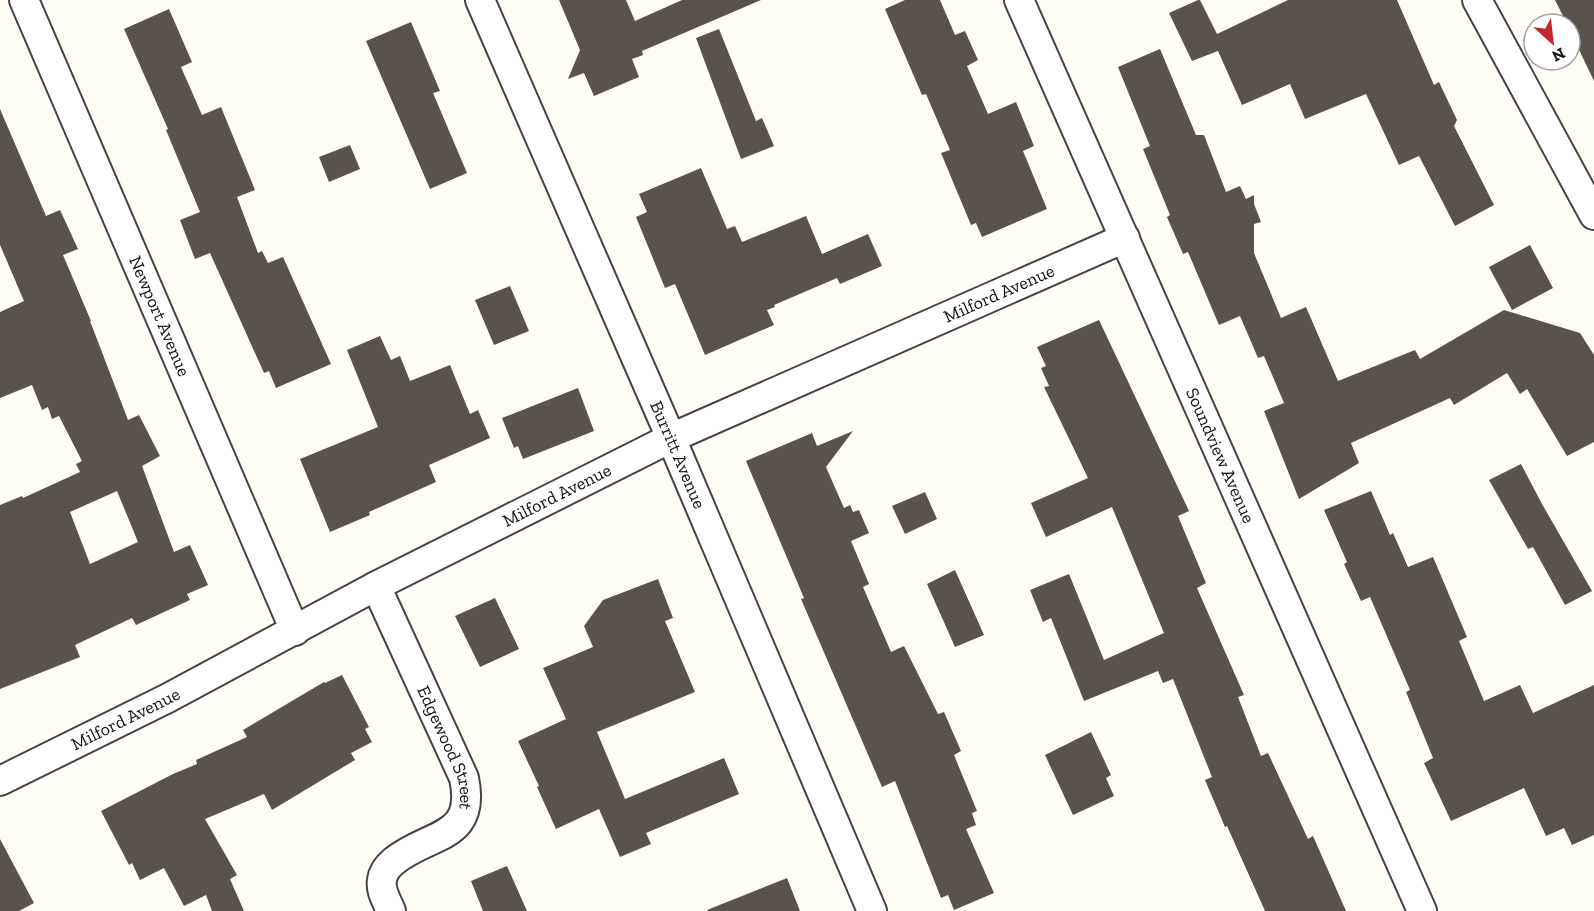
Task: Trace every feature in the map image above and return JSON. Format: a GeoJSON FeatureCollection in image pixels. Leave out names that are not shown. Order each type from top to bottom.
{"type":"FeatureCollection","features":[{"type":"Feature","properties":{"kind":"street","name":"Newport Avenue"},"geometry":{"type":"LineString","coordinates":[[24,0],[295,631]]}},
{"type":"Feature","properties":{"kind":"street","name":"Burritt Avenue"},"geometry":{"type":"LineString","coordinates":[[480,0],[671,438],[872,911]]}},
{"type":"Feature","properties":{"kind":"street","name":"Soundview Avenue"},"geometry":{"type":"LineString","coordinates":[[1019,0],[1422,911]]}},
{"type":"Feature","properties":{"kind":"street"},"geometry":{"type":"LineString","coordinates":[[1478,0],[1594,215]]}},
{"type":"Feature","properties":{"kind":"street","name":"Milford Avenue"},"geometry":{"type":"LineString","coordinates":[[0,781],[168,698],[376,586],[671,438],[1125,238]]}},
{"type":"Feature","properties":{"kind":"street","name":"Edgewood Street"},"geometry":{"type":"LineString","coordinates":[[376,586],[464,778],[467,794],[466,809],[457,825],[445,834],[399,857],[388,866],[381,882],[382,891],[391,911]]}},
{"type":"Feature","properties":{"kind":"building"},"geometry":{"type":"Polygon","coordinates":[[[559,0],[626,0],[635,21],[682,0],[761,0],[642,51],[643,55],[632,59],[639,77],[594,96],[584,73],[568,79],[580,50],[559,0]]]}},
{"type":"Feature","properties":{"kind":"building"},"geometry":{"type":"Polygon","coordinates":[[[905,0],[940,0],[955,35],[965,31],[978,60],[967,66],[988,114],[1016,102],[1034,146],[1023,151],[1047,209],[982,237],[976,223],[971,225],[941,153],[950,150],[926,94],[922,95],[885,9],[905,0]]]}},
{"type":"Feature","properties":{"kind":"building"},"geometry":{"type":"Polygon","coordinates":[[[1198,0],[1217,34],[1288,0],[1397,0],[1434,85],[1439,82],[1457,120],[1454,126],[1494,205],[1455,226],[1419,156],[1399,165],[1366,94],[1305,119],[1290,84],[1242,105],[1218,51],[1192,61],[1169,13],[1198,0]]]}},
{"type":"Feature","properties":{"kind":"building"},"geometry":{"type":"Polygon","coordinates":[[[1555,0],[1594,0],[1594,81],[1582,56],[1582,12],[1561,12],[1555,0]]]}},
{"type":"Feature","properties":{"kind":"building"},"geometry":{"type":"Polygon","coordinates":[[[169,9],[192,62],[181,67],[202,115],[221,107],[255,190],[237,197],[258,253],[262,251],[268,263],[283,257],[331,364],[276,388],[269,371],[264,373],[210,253],[195,259],[180,220],[200,212],[166,130],[168,129],[124,29],[169,9]]]}},
{"type":"Feature","properties":{"kind":"building"},"geometry":{"type":"Polygon","coordinates":[[[411,22],[440,91],[433,93],[467,173],[430,189],[366,41],[411,22]]]}},
{"type":"Feature","properties":{"kind":"building"},"geometry":{"type":"Polygon","coordinates":[[[719,29],[756,121],[762,118],[774,146],[741,159],[696,38],[719,29]]]}},
{"type":"Feature","properties":{"kind":"building"},"geometry":{"type":"Polygon","coordinates":[[[1160,49],[1196,135],[1204,135],[1226,192],[1240,186],[1246,199],[1254,195],[1254,204],[1261,222],[1254,224],[1254,253],[1281,318],[1306,307],[1338,381],[1415,350],[1420,359],[1504,310],[1580,333],[1594,355],[1594,442],[1567,456],[1527,389],[1520,394],[1507,373],[1454,405],[1450,398],[1351,443],[1359,463],[1299,499],[1264,411],[1284,403],[1264,356],[1258,358],[1240,316],[1219,325],[1188,252],[1183,254],[1167,217],[1170,215],[1143,149],[1150,146],[1118,67],[1160,49]]]}},
{"type":"Feature","properties":{"kind":"building"},"geometry":{"type":"Polygon","coordinates":[[[0,109],[46,216],[60,210],[78,249],[63,255],[91,321],[128,420],[139,415],[160,456],[142,466],[174,552],[190,545],[208,585],[187,594],[190,600],[136,625],[132,618],[75,645],[80,657],[0,689],[0,505],[22,496],[23,498],[80,472],[76,464],[82,461],[59,416],[52,419],[48,407],[42,410],[32,385],[0,398],[0,312],[24,301],[0,245],[0,109]],[[117,491],[70,512],[90,564],[138,542],[117,491]]]}},
{"type":"Feature","properties":{"kind":"building"},"geometry":{"type":"Polygon","coordinates":[[[350,145],[360,169],[329,182],[319,157],[350,145]]]}},
{"type":"Feature","properties":{"kind":"building"},"geometry":{"type":"Polygon","coordinates":[[[701,168],[727,229],[735,226],[742,242],[806,216],[822,254],[868,234],[882,266],[840,284],[837,278],[774,305],[775,307],[767,310],[774,325],[705,355],[675,284],[665,288],[636,217],[647,212],[639,194],[701,168]]]}},
{"type":"Feature","properties":{"kind":"building"},"geometry":{"type":"Polygon","coordinates":[[[1530,245],[1553,288],[1512,310],[1489,267],[1530,245]]]}},
{"type":"Feature","properties":{"kind":"building"},"geometry":{"type":"Polygon","coordinates":[[[510,286],[529,331],[494,345],[475,300],[510,286]]]}},
{"type":"Feature","properties":{"kind":"building"},"geometry":{"type":"Polygon","coordinates":[[[1099,320],[1189,511],[1178,516],[1206,583],[1197,588],[1244,695],[1238,697],[1261,756],[1268,753],[1308,839],[1313,836],[1346,911],[1265,911],[1205,780],[1212,777],[1173,679],[1163,683],[1158,671],[1084,701],[1051,618],[1043,622],[1030,590],[1069,574],[1104,660],[1164,633],[1112,507],[1046,537],[1031,503],[1088,478],[1044,387],[1049,386],[1041,368],[1046,366],[1037,347],[1099,320]]]}},
{"type":"Feature","properties":{"kind":"building"},"geometry":{"type":"Polygon","coordinates":[[[380,336],[391,360],[400,356],[410,381],[450,365],[470,414],[478,410],[490,438],[429,465],[436,482],[330,532],[300,459],[378,427],[347,350],[380,336]]]}},
{"type":"Feature","properties":{"kind":"building"},"geometry":{"type":"Polygon","coordinates":[[[578,388],[594,431],[523,459],[518,446],[514,448],[502,418],[578,388]]]}},
{"type":"Feature","properties":{"kind":"building"},"geometry":{"type":"Polygon","coordinates":[[[853,431],[826,467],[844,508],[850,505],[853,512],[859,510],[869,533],[851,541],[869,584],[863,587],[891,652],[904,646],[938,714],[944,712],[961,751],[954,755],[977,811],[972,813],[976,825],[966,829],[994,893],[954,910],[948,895],[941,898],[895,781],[882,787],[801,599],[804,598],[746,461],[812,433],[817,446],[853,431]]]}},
{"type":"Feature","properties":{"kind":"building"},"geometry":{"type":"Polygon","coordinates":[[[1521,464],[1592,591],[1565,605],[1533,547],[1528,549],[1489,480],[1521,464]]]}},
{"type":"Feature","properties":{"kind":"building"},"geometry":{"type":"Polygon","coordinates":[[[1371,491],[1390,535],[1393,533],[1408,567],[1433,557],[1467,637],[1459,641],[1484,701],[1520,685],[1533,713],[1594,685],[1594,835],[1572,845],[1564,828],[1546,836],[1524,788],[1451,821],[1424,763],[1433,758],[1406,692],[1410,690],[1370,597],[1361,601],[1344,564],[1347,562],[1324,510],[1371,491]]]}},
{"type":"Feature","properties":{"kind":"building"},"geometry":{"type":"Polygon","coordinates":[[[925,492],[937,519],[905,534],[892,506],[925,492]]]}},
{"type":"Feature","properties":{"kind":"building"},"geometry":{"type":"Polygon","coordinates":[[[955,570],[984,635],[955,647],[927,584],[955,570]]]}},
{"type":"Feature","properties":{"kind":"building"},"geometry":{"type":"Polygon","coordinates":[[[658,579],[673,618],[665,621],[695,692],[597,732],[625,799],[724,758],[739,794],[646,833],[651,844],[620,857],[599,809],[556,829],[518,741],[566,719],[543,668],[593,647],[584,626],[603,600],[658,579]]]}},
{"type":"Feature","properties":{"kind":"building"},"geometry":{"type":"Polygon","coordinates":[[[495,598],[519,649],[480,667],[455,616],[495,598]]]}},
{"type":"Feature","properties":{"kind":"building"},"geometry":{"type":"Polygon","coordinates":[[[342,675],[369,727],[365,729],[372,742],[351,753],[355,760],[272,810],[264,794],[205,819],[237,875],[230,879],[244,911],[212,911],[206,895],[184,906],[164,868],[140,880],[132,863],[129,865],[101,811],[197,764],[196,760],[247,737],[243,730],[324,682],[342,675]]]}},
{"type":"Feature","properties":{"kind":"building"},"geometry":{"type":"Polygon","coordinates":[[[1091,732],[1111,775],[1106,778],[1114,796],[1073,815],[1045,755],[1091,732]]]}},
{"type":"Feature","properties":{"kind":"building"},"geometry":{"type":"Polygon","coordinates":[[[0,839],[34,903],[19,911],[0,911],[0,839]]]}},
{"type":"Feature","properties":{"kind":"building"},"geometry":{"type":"Polygon","coordinates":[[[507,866],[527,911],[483,911],[471,881],[507,866]]]}},
{"type":"Feature","properties":{"kind":"building"},"geometry":{"type":"Polygon","coordinates":[[[787,878],[800,911],[707,910],[787,878]]]}}]}
